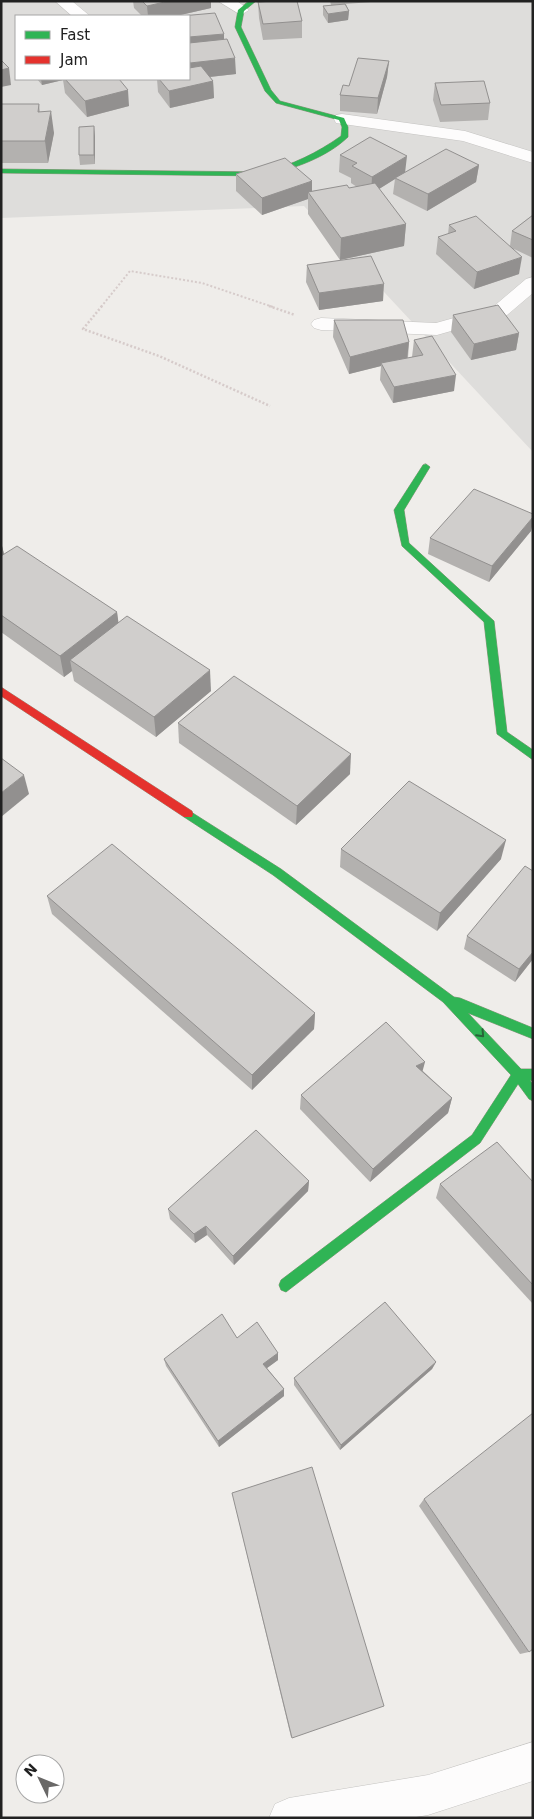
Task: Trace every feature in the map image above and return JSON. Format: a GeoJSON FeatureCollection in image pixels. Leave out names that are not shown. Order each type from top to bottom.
{"type":"FeatureCollection","features":[{"type":"Feature","properties":{"kind":"street"},"geometry":{"type":"LineString","coordinates":[[62,1],[81,15]]}},
{"type":"Feature","properties":{"kind":"street"},"geometry":{"type":"LineString","coordinates":[[225,1],[247,6],[238,27],[268,91],[278,102],[318,111],[342,119],[465,136],[533,158]]}},
{"type":"Feature","properties":{"kind":"street"},"geometry":{"type":"LineString","coordinates":[[1,171],[264,174],[295,167],[321,154],[344,137],[345,126],[342,119]]}},
{"type":"Feature","properties":{"kind":"street"},"geometry":{"type":"LineString","coordinates":[[321,324],[437,328],[500,311],[533,283]]}},
{"type":"Feature","properties":{"kind":"street"},"geometry":{"type":"LineString","coordinates":[[426,467],[399,510],[405,544],[489,621],[502,734],[533,756]]}},
{"type":"Feature","properties":{"kind":"street"},"geometry":{"type":"LineString","coordinates":[[1,691],[277,872],[447,998],[518,1074],[533,1095]]}},
{"type":"Feature","properties":{"kind":"street"},"geometry":{"type":"LineString","coordinates":[[447,998],[533,1034]]}},
{"type":"Feature","properties":{"kind":"street"},"geometry":{"type":"LineString","coordinates":[[518,1074],[533,1075]]}},
{"type":"Feature","properties":{"kind":"street"},"geometry":{"type":"LineString","coordinates":[[286,1285],[476,1139],[518,1074]]}},
{"type":"Feature","properties":{"kind":"street"},"geometry":{"type":"LineString","coordinates":[[289,1818],[428,1795],[533,1761]]}},
{"type":"Feature","properties":{"kind":"path"},"geometry":{"type":"LineString","coordinates":[[270,406],[159,356],[83,329],[130,271],[202,283],[321,324]]}},
{"type":"Feature","properties":{"kind":"shaded area"},"geometry":{"type":"Polygon","coordinates":[[[1,1],[533,1],[533,452],[304,206],[1,218],[1,1]]]}},
{"type":"Feature","properties":{"kind":"building"},"geometry":{"type":"Polygon","coordinates":[[[142,1],[169,1],[147,6],[142,1]]]}},
{"type":"Feature","properties":{"kind":"building"},"geometry":{"type":"Polygon","coordinates":[[[297,1],[302,21],[263,24],[258,2],[297,1]]]}},
{"type":"Feature","properties":{"kind":"building"},"geometry":{"type":"Polygon","coordinates":[[[345,4],[349,11],[328,14],[323,6],[345,4]]]}},
{"type":"Feature","properties":{"kind":"building"},"geometry":{"type":"Polygon","coordinates":[[[215,13],[224,34],[190,37],[190,15],[215,13]]]}},
{"type":"Feature","properties":{"kind":"building"},"geometry":{"type":"Polygon","coordinates":[[[227,39],[235,58],[190,63],[190,43],[227,39]]]}},
{"type":"Feature","properties":{"kind":"building"},"geometry":{"type":"Polygon","coordinates":[[[358,58],[389,61],[378,98],[340,95],[343,85],[349,86],[358,58]]]}},
{"type":"Feature","properties":{"kind":"building"},"geometry":{"type":"Polygon","coordinates":[[[1,60],[9,68],[1,70],[1,60]]]}},
{"type":"Feature","properties":{"kind":"building"},"geometry":{"type":"Polygon","coordinates":[[[201,66],[213,81],[169,91],[160,80],[190,80],[190,68],[201,66]]]}},
{"type":"Feature","properties":{"kind":"building"},"geometry":{"type":"Polygon","coordinates":[[[66,80],[120,80],[128,90],[85,101],[66,80]]]}},
{"type":"Feature","properties":{"kind":"building"},"geometry":{"type":"Polygon","coordinates":[[[484,81],[490,103],[441,105],[435,83],[484,81]]]}},
{"type":"Feature","properties":{"kind":"building"},"geometry":{"type":"Polygon","coordinates":[[[1,104],[39,104],[38,112],[51,111],[45,141],[1,141],[1,104]]]}},
{"type":"Feature","properties":{"kind":"building"},"geometry":{"type":"Polygon","coordinates":[[[94,126],[94,155],[79,155],[79,127],[94,126]]]}},
{"type":"Feature","properties":{"kind":"building"},"geometry":{"type":"Polygon","coordinates":[[[370,137],[407,156],[372,177],[352,166],[357,163],[340,155],[370,137]]]}},
{"type":"Feature","properties":{"kind":"building"},"geometry":{"type":"Polygon","coordinates":[[[446,149],[479,165],[428,194],[395,178],[446,149]]]}},
{"type":"Feature","properties":{"kind":"building"},"geometry":{"type":"Polygon","coordinates":[[[285,158],[312,181],[262,198],[236,174],[285,158]]]}},
{"type":"Feature","properties":{"kind":"building"},"geometry":{"type":"Polygon","coordinates":[[[375,183],[406,224],[341,238],[308,192],[347,185],[349,188],[375,183]]]}},
{"type":"Feature","properties":{"kind":"building"},"geometry":{"type":"Polygon","coordinates":[[[533,215],[533,240],[512,231],[533,215]]]}},
{"type":"Feature","properties":{"kind":"building"},"geometry":{"type":"Polygon","coordinates":[[[476,216],[522,257],[477,272],[438,237],[456,231],[449,225],[476,216]]]}},
{"type":"Feature","properties":{"kind":"building"},"geometry":{"type":"Polygon","coordinates":[[[371,256],[384,284],[319,293],[307,265],[371,256]]]}},
{"type":"Feature","properties":{"kind":"building"},"geometry":{"type":"Polygon","coordinates":[[[498,305],[519,333],[474,344],[453,315],[498,305]]]}},
{"type":"Feature","properties":{"kind":"building"},"geometry":{"type":"Polygon","coordinates":[[[334,320],[403,320],[409,342],[350,357],[334,320]]]}},
{"type":"Feature","properties":{"kind":"building"},"geometry":{"type":"Polygon","coordinates":[[[432,336],[456,375],[394,387],[381,363],[423,355],[414,340],[432,336]]]}},
{"type":"Feature","properties":{"kind":"building"},"geometry":{"type":"Polygon","coordinates":[[[474,489],[533,514],[533,517],[492,566],[430,538],[474,489]]]}},
{"type":"Feature","properties":{"kind":"building"},"geometry":{"type":"Polygon","coordinates":[[[17,546],[117,612],[60,656],[1,615],[1,556],[17,546]]]}},
{"type":"Feature","properties":{"kind":"building"},"geometry":{"type":"Polygon","coordinates":[[[127,616],[210,670],[154,717],[70,660],[127,616]]]}},
{"type":"Feature","properties":{"kind":"building"},"geometry":{"type":"Polygon","coordinates":[[[234,676],[351,754],[297,806],[178,723],[234,676]]]}},
{"type":"Feature","properties":{"kind":"building"},"geometry":{"type":"Polygon","coordinates":[[[1,758],[24,775],[1,793],[1,758]]]}},
{"type":"Feature","properties":{"kind":"building"},"geometry":{"type":"Polygon","coordinates":[[[409,781],[506,840],[440,913],[341,849],[409,781]]]}},
{"type":"Feature","properties":{"kind":"building"},"geometry":{"type":"Polygon","coordinates":[[[112,844],[315,1013],[252,1075],[47,896],[112,844]]]}},
{"type":"Feature","properties":{"kind":"building"},"geometry":{"type":"Polygon","coordinates":[[[525,866],[533,871],[533,952],[519,969],[467,936],[525,866]]]}},
{"type":"Feature","properties":{"kind":"building"},"geometry":{"type":"Polygon","coordinates":[[[386,1022],[425,1062],[416,1066],[452,1098],[373,1169],[301,1095],[386,1022]]]}},
{"type":"Feature","properties":{"kind":"building"},"geometry":{"type":"Polygon","coordinates":[[[256,1130],[309,1181],[233,1256],[206,1226],[194,1234],[168,1209],[256,1130]]]}},
{"type":"Feature","properties":{"kind":"building"},"geometry":{"type":"Polygon","coordinates":[[[497,1142],[533,1182],[533,1285],[440,1184],[497,1142]]]}},
{"type":"Feature","properties":{"kind":"building"},"geometry":{"type":"Polygon","coordinates":[[[385,1302],[436,1362],[341,1445],[294,1378],[385,1302]]]}},
{"type":"Feature","properties":{"kind":"building"},"geometry":{"type":"Polygon","coordinates":[[[222,1314],[237,1338],[257,1322],[278,1353],[263,1364],[284,1389],[218,1441],[164,1359],[222,1314]]]}},
{"type":"Feature","properties":{"kind":"building"},"geometry":{"type":"Polygon","coordinates":[[[533,1413],[533,1649],[529,1652],[424,1499],[533,1413]]]}},
{"type":"Feature","properties":{"kind":"building"},"geometry":{"type":"Polygon","coordinates":[[[312,1467],[384,1706],[292,1738],[232,1493],[312,1467]]]}},
{"type":"Feature","properties":{"kind":"traffic: fast"},"geometry":{"type":"LineString","coordinates":[[1,171],[264,174],[306,160],[335,144],[344,137],[345,127],[342,119],[278,102],[268,91],[238,27],[241,10],[253,1]]}},
{"type":"Feature","properties":{"kind":"traffic: fast"},"geometry":{"type":"LineString","coordinates":[[426,467],[399,510],[405,544],[489,621],[502,734],[533,756]]}},
{"type":"Feature","properties":{"kind":"traffic: fast"},"geometry":{"type":"LineString","coordinates":[[188,814],[277,872],[447,998],[518,1074],[533,1095]]}},
{"type":"Feature","properties":{"kind":"traffic: fast"},"geometry":{"type":"LineString","coordinates":[[456,1002],[533,1034]]}},
{"type":"Feature","properties":{"kind":"traffic: fast"},"geometry":{"type":"LineString","coordinates":[[286,1285],[476,1139],[518,1074],[533,1075]]}},
{"type":"Feature","properties":{"kind":"traffic: jam"},"geometry":{"type":"LineString","coordinates":[[1,691],[188,814]]}}]}
